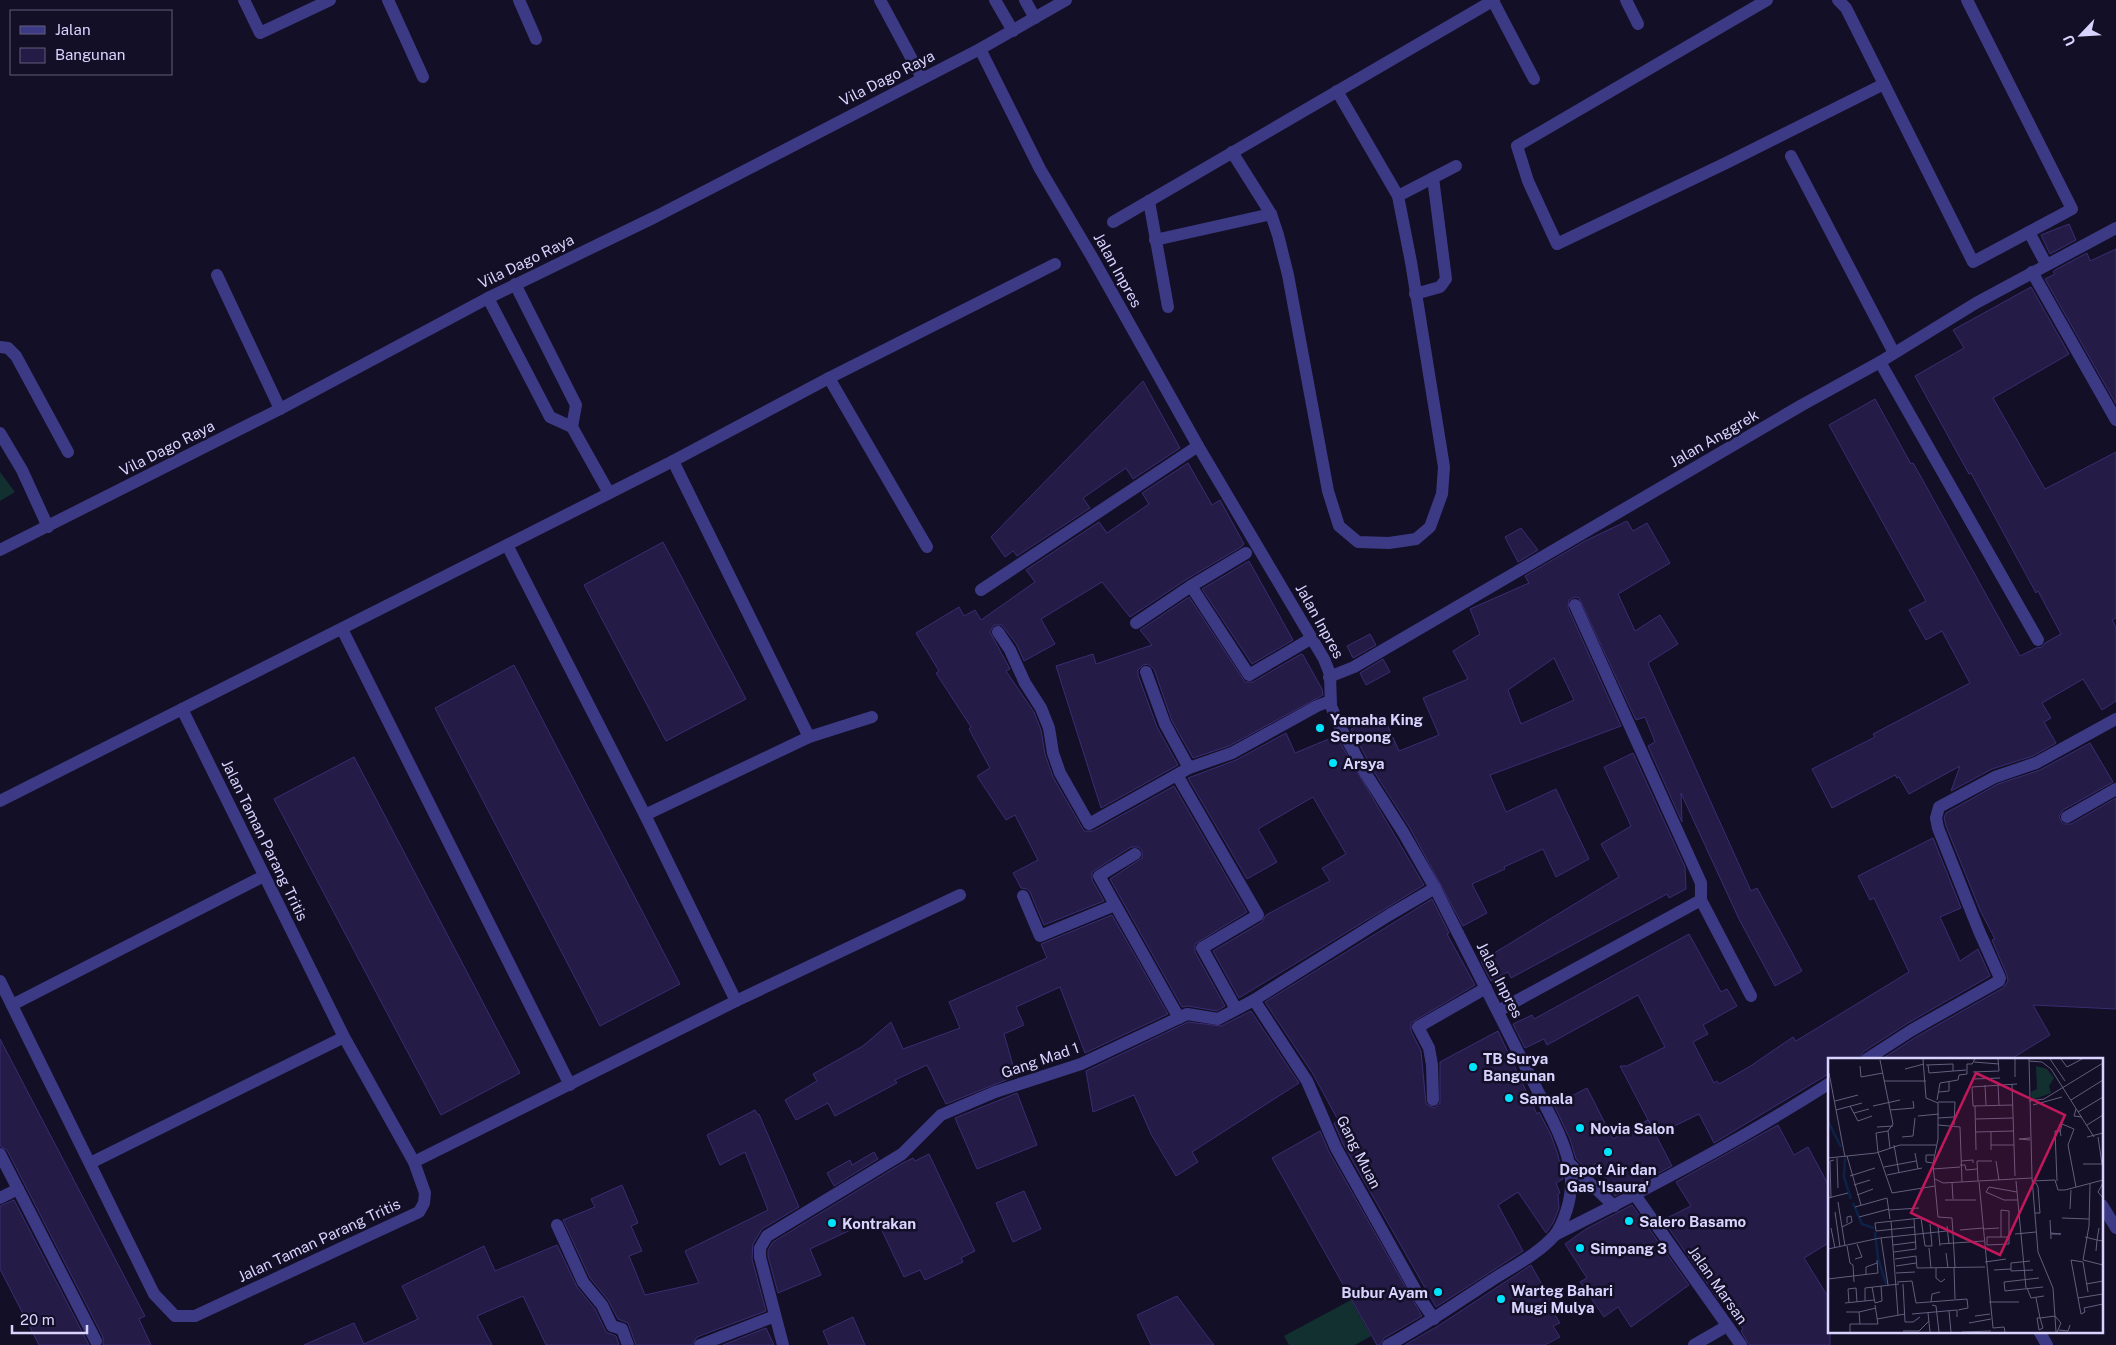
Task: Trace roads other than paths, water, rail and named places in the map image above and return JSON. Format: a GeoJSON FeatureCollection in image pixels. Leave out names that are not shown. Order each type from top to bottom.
{"type":"FeatureCollection","features":[{"type":"Feature","properties":{"kind":"street"},"geometry":{"type":"LineString","coordinates":[[244,0],[260,33],[330,0]]}},
{"type":"Feature","properties":{"kind":"street"},"geometry":{"type":"LineString","coordinates":[[388,0],[423,77]]}},
{"type":"Feature","properties":{"kind":"street"},"geometry":{"type":"LineString","coordinates":[[519,0],[536,39]]}},
{"type":"Feature","properties":{"kind":"street"},"geometry":{"type":"LineString","coordinates":[[880,0],[922,78]]}},
{"type":"Feature","properties":{"kind":"street"},"geometry":{"type":"LineString","coordinates":[[995,0],[1013,31]]}},
{"type":"Feature","properties":{"kind":"street"},"geometry":{"type":"LineString","coordinates":[[1025,0],[1035,18]]}},
{"type":"Feature","properties":{"kind":"street","name":"Vila Dago Raya"},"geometry":{"type":"LineString","coordinates":[[0,550],[280,409],[515,284],[655,217],[980,49],[1066,0]]}},
{"type":"Feature","properties":{"kind":"street"},"geometry":{"type":"LineString","coordinates":[[1113,222],[1494,0],[1534,79]]}},
{"type":"Feature","properties":{"kind":"street"},"geometry":{"type":"LineString","coordinates":[[1626,0],[1638,24]]}},
{"type":"Feature","properties":{"kind":"street"},"geometry":{"type":"LineString","coordinates":[[1767,0],[1517,146],[1528,181],[1557,244],[1726,163],[1884,84]]}},
{"type":"Feature","properties":{"kind":"street"},"geometry":{"type":"LineString","coordinates":[[1838,0],[1846,8],[1973,262],[2072,209],[1967,0]]}},
{"type":"Feature","properties":{"kind":"street","name":"Jalan Inpres"},"geometry":{"type":"LineString","coordinates":[[980,49],[1040,169],[1088,249],[1198,446],[1328,668],[1332,711],[1354,753],[1435,888],[1553,1121],[1570,1164],[1571,1195],[1564,1219],[1555,1235],[1535,1252],[1434,1319],[1388,1345]]}},
{"type":"Feature","properties":{"kind":"street"},"geometry":{"type":"LineString","coordinates":[[1232,152],[1271,214],[1288,275],[1328,491],[1339,526],[1358,542],[1389,543],[1416,539],[1430,527],[1442,494],[1444,467],[1411,262],[1398,196],[1337,91]]}},
{"type":"Feature","properties":{"kind":"street"},"geometry":{"type":"LineString","coordinates":[[1791,156],[1894,353]]}},
{"type":"Feature","properties":{"kind":"street"},"geometry":{"type":"LineString","coordinates":[[1398,196],[1456,166]]}},
{"type":"Feature","properties":{"kind":"street"},"geometry":{"type":"LineString","coordinates":[[1415,294],[1440,287],[1446,279],[1433,178]]}},
{"type":"Feature","properties":{"kind":"street"},"geometry":{"type":"LineString","coordinates":[[1149,201],[1168,307]]}},
{"type":"Feature","properties":{"kind":"street"},"geometry":{"type":"LineString","coordinates":[[1155,240],[1271,214]]}},
{"type":"Feature","properties":{"kind":"street","name":"Jalan Anggrek"},"geometry":{"type":"LineString","coordinates":[[1330,677],[1354,667],[1802,404],[1880,362],[1976,303],[2116,228]]}},
{"type":"Feature","properties":{"kind":"street"},"geometry":{"type":"LineString","coordinates":[[2029,232],[2046,264]]}},
{"type":"Feature","properties":{"kind":"street"},"geometry":{"type":"LineString","coordinates":[[0,801],[673,461],[829,378],[1055,264]]}},
{"type":"Feature","properties":{"kind":"street"},"geometry":{"type":"LineString","coordinates":[[2032,272],[2116,420]]}},
{"type":"Feature","properties":{"kind":"street"},"geometry":{"type":"LineString","coordinates":[[217,275],[280,409]]}},
{"type":"Feature","properties":{"kind":"street"},"geometry":{"type":"LineString","coordinates":[[515,284],[576,405],[572,427]]}},
{"type":"Feature","properties":{"kind":"street"},"geometry":{"type":"LineString","coordinates":[[488,298],[550,417],[572,427],[609,493]]}},
{"type":"Feature","properties":{"kind":"street"},"geometry":{"type":"LineString","coordinates":[[0,347],[8,348],[16,356],[68,452]]}},
{"type":"Feature","properties":{"kind":"street"},"geometry":{"type":"LineString","coordinates":[[1880,362],[2038,640]]}},
{"type":"Feature","properties":{"kind":"street"},"geometry":{"type":"LineString","coordinates":[[829,378],[927,548]]}},
{"type":"Feature","properties":{"kind":"street"},"geometry":{"type":"LineString","coordinates":[[0,433],[22,470],[48,527]]}},
{"type":"Feature","properties":{"kind":"street"},"geometry":{"type":"LineString","coordinates":[[981,590],[1198,446]]}},
{"type":"Feature","properties":{"kind":"street"},"geometry":{"type":"LineString","coordinates":[[673,461],[809,737]]}},
{"type":"Feature","properties":{"kind":"street"},"geometry":{"type":"LineString","coordinates":[[507,545],[645,815],[736,1002]]}},
{"type":"Feature","properties":{"kind":"street"},"geometry":{"type":"LineString","coordinates":[[1136,623],[1246,552]]}},
{"type":"Feature","properties":{"kind":"street"},"geometry":{"type":"LineString","coordinates":[[1191,586],[1249,675],[1312,638]]}},
{"type":"Feature","properties":{"kind":"street"},"geometry":{"type":"LineString","coordinates":[[1575,605],[1701,883],[1701,900],[1750,996]]}},
{"type":"Feature","properties":{"kind":"street"},"geometry":{"type":"LineString","coordinates":[[342,628],[570,1085]]}},
{"type":"Feature","properties":{"kind":"street"},"geometry":{"type":"LineString","coordinates":[[998,632],[1010,650],[1025,683],[1041,708],[1049,728],[1052,753],[1060,773],[1089,824],[1189,768],[1232,753],[1330,700]]}},
{"type":"Feature","properties":{"kind":"street"},"geometry":{"type":"LineString","coordinates":[[1146,672],[1165,724],[1189,768]]}},
{"type":"Feature","properties":{"kind":"street","name":"Jalan Taman Parang Tritis"},"geometry":{"type":"LineString","coordinates":[[0,981],[154,1294],[175,1316],[195,1316],[419,1212],[424,1203],[424,1193],[414,1162],[344,1037],[182,709]]}},
{"type":"Feature","properties":{"kind":"street"},"geometry":{"type":"LineString","coordinates":[[645,815],[809,737],[872,717]]}},
{"type":"Feature","properties":{"kind":"street"},"geometry":{"type":"LineString","coordinates":[[1869,1058],[1999,981],[2000,978],[1938,828],[1936,818],[1939,807],[1995,777],[2036,763],[2116,719]]}},
{"type":"Feature","properties":{"kind":"street"},"geometry":{"type":"LineString","coordinates":[[1177,775],[1258,915],[1202,948],[1236,1010]]}},
{"type":"Feature","properties":{"kind":"street"},"geometry":{"type":"LineString","coordinates":[[2067,817],[2116,789]]}},
{"type":"Feature","properties":{"kind":"street"},"geometry":{"type":"LineString","coordinates":[[1135,854],[1099,876],[1179,1018]]}},
{"type":"Feature","properties":{"kind":"street"},"geometry":{"type":"LineString","coordinates":[[12,1005],[264,876]]}},
{"type":"Feature","properties":{"kind":"street","name":"Gang Mad 1"},"geometry":{"type":"LineString","coordinates":[[783,1345],[760,1257],[760,1248],[766,1236],[902,1154],[941,1115],[995,1092],[1080,1064],[1187,1014],[1218,1019],[1254,1000],[1435,888]]}},
{"type":"Feature","properties":{"kind":"street"},"geometry":{"type":"LineString","coordinates":[[414,1162],[736,1002],[960,895]]}},
{"type":"Feature","properties":{"kind":"street"},"geometry":{"type":"LineString","coordinates":[[1023,896],[1040,936],[1115,905]]}},
{"type":"Feature","properties":{"kind":"street"},"geometry":{"type":"LineString","coordinates":[[1498,1010],[1701,900]]}},
{"type":"Feature","properties":{"kind":"street"},"geometry":{"type":"LineString","coordinates":[[1433,1100],[1432,1066],[1429,1048],[1418,1027],[1486,988]]}},
{"type":"Feature","properties":{"kind":"street","name":"Gang Muan"},"geometry":{"type":"LineString","coordinates":[[1254,1000],[1307,1081],[1336,1148],[1421,1300],[1434,1319]]}},
{"type":"Feature","properties":{"kind":"street"},"geometry":{"type":"LineString","coordinates":[[90,1163],[344,1037]]}},
{"type":"Feature","properties":{"kind":"street"},"geometry":{"type":"LineString","coordinates":[[1555,1235],[1614,1206],[1748,1134],[1828,1083]]}},
{"type":"Feature","properties":{"kind":"street"},"geometry":{"type":"LineString","coordinates":[[0,1154],[96,1342]]}},
{"type":"Feature","properties":{"kind":"street"},"geometry":{"type":"LineString","coordinates":[[1570,1164],[1614,1206]]}},
{"type":"Feature","properties":{"kind":"street"},"geometry":{"type":"LineString","coordinates":[[0,1198],[18,1189]]}},
{"type":"Feature","properties":{"kind":"street","name":"Jalan Marsan"},"geometry":{"type":"LineString","coordinates":[[1635,1195],[1741,1345]]}},
{"type":"Feature","properties":{"kind":"street"},"geometry":{"type":"LineString","coordinates":[[2104,1208],[2116,1228]]}},
{"type":"Feature","properties":{"kind":"street"},"geometry":{"type":"LineString","coordinates":[[557,1225],[583,1282],[602,1305],[612,1326],[622,1329],[628,1345]]}},
{"type":"Feature","properties":{"kind":"street"},"geometry":{"type":"LineString","coordinates":[[700,1345],[775,1316]]}},
{"type":"Feature","properties":{"kind":"street"},"geometry":{"type":"LineString","coordinates":[[1694,1345],[1727,1326]]}},
{"type":"Feature","properties":{"kind":"street"},"geometry":{"type":"LineString","coordinates":[[2040,1332],[2047,1345]]}},
{"type":"Feature","properties":{"kind":"place","name":"Yamaha King Serpong"},"geometry":{"type":"Point","coordinates":[1320,728]}},
{"type":"Feature","properties":{"kind":"place","name":"Arsya"},"geometry":{"type":"Point","coordinates":[1333,763]}},
{"type":"Feature","properties":{"kind":"place","name":"TB Surya Bangunan"},"geometry":{"type":"Point","coordinates":[1473,1067]}},
{"type":"Feature","properties":{"kind":"place","name":"Samala"},"geometry":{"type":"Point","coordinates":[1509,1098]}},
{"type":"Feature","properties":{"kind":"place","name":"Novia Salon"},"geometry":{"type":"Point","coordinates":[1580,1128]}},
{"type":"Feature","properties":{"kind":"place","name":"Depot Air dan Gas 'Isaura'"},"geometry":{"type":"Point","coordinates":[1608,1152]}},
{"type":"Feature","properties":{"kind":"place","name":"Salero Basamo"},"geometry":{"type":"Point","coordinates":[1629,1221]}},
{"type":"Feature","properties":{"kind":"place","name":"Kontrakan"},"geometry":{"type":"Point","coordinates":[832,1223]}},
{"type":"Feature","properties":{"kind":"place","name":"Simpang 3"},"geometry":{"type":"Point","coordinates":[1580,1248]}},
{"type":"Feature","properties":{"kind":"place","name":"Bubur Ayam"},"geometry":{"type":"Point","coordinates":[1438,1292]}},
{"type":"Feature","properties":{"kind":"place","name":"Warteg Bahari Mugi Mulya"},"geometry":{"type":"Point","coordinates":[1501,1299]}}]}
